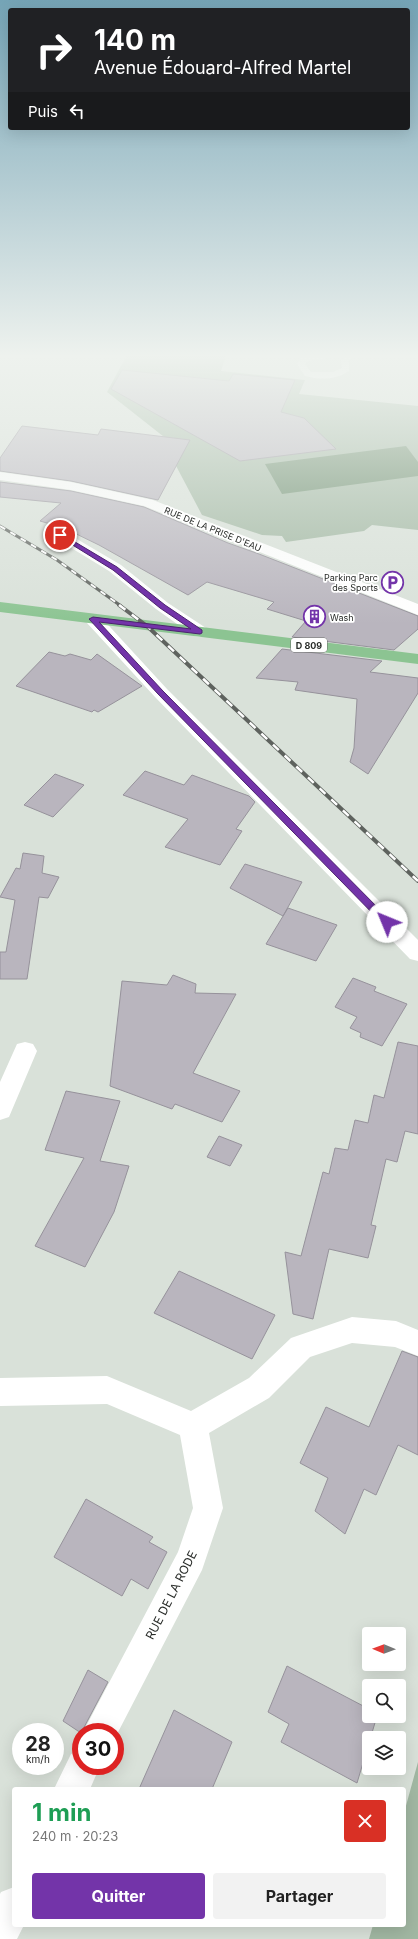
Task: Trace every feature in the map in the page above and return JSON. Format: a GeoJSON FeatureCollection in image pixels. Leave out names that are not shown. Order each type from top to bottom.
{"type":"FeatureCollection","features":[{"type":"Feature","properties":{"kind":"main road","name":"D 809"},"geometry":{"type":"LineString","coordinates":[[0,607],[418,659]]}},
{"type":"Feature","properties":{"kind":"street","name":"RUE DE LA PRISE D'EAU"},"geometry":{"type":"LineString","coordinates":[[0,476],[71,486],[148,503],[418,610]]}},
{"type":"Feature","properties":{"kind":"street"},"geometry":{"type":"LineString","coordinates":[[60,535],[115,568],[162,606],[200,632]]}},
{"type":"Feature","properties":{"kind":"street"},"geometry":{"type":"LineString","coordinates":[[93,619],[161,693],[418,953]]}},
{"type":"Feature","properties":{"kind":"street"},"geometry":{"type":"LineString","coordinates":[[0,1110],[25,1051]]}},
{"type":"Feature","properties":{"kind":"street"},"geometry":{"type":"LineString","coordinates":[[0,1392],[108,1390],[193,1426],[259,1388],[301,1347],[352,1330],[396,1334],[418,1343]]}},
{"type":"Feature","properties":{"kind":"street","name":"RUE DE LA RODE"},"geometry":{"type":"LineString","coordinates":[[105,1723],[191,1559],[208,1508],[193,1426]]}},
{"type":"Feature","properties":{"kind":"street"},"geometry":{"type":"LineString","coordinates":[[72,1787],[78,1775]]}},
{"type":"Feature","properties":{"kind":"street"},"geometry":{"type":"LineString","coordinates":[[0,1934],[12,1909]]}},
{"type":"Feature","properties":{"kind":"shaded area"},"geometry":{"type":"Polygon","coordinates":[[[418,443],[418,530],[372,525],[364,531],[286,542],[282,536],[262,535],[202,515],[174,462],[173,444],[418,443]]]}},
{"type":"Feature","properties":{"kind":"shaded area"},"geometry":{"type":"Polygon","coordinates":[[[406,446],[418,462],[418,476],[282,494],[265,464],[406,446]]]}},
{"type":"Feature","properties":{"kind":"shaded area"},"geometry":{"type":"Polygon","coordinates":[[[418,1762],[418,1939],[369,1939],[372,1927],[406,1927],[406,1806],[418,1762]]]}},
{"type":"Feature","properties":{"kind":"building"},"geometry":{"type":"Polygon","coordinates":[[[10,443],[188,443],[158,500],[71,481],[0,471],[0,458],[10,443]]]}},
{"type":"Feature","properties":{"kind":"building"},"geometry":{"type":"Polygon","coordinates":[[[209,443],[330,443],[336,449],[240,461],[209,443]]]}},
{"type":"Feature","properties":{"kind":"building"},"geometry":{"type":"Polygon","coordinates":[[[0,482],[71,491],[144,507],[228,543],[418,616],[418,629],[394,650],[292,637],[306,621],[267,609],[274,602],[207,582],[188,595],[99,545],[64,528],[40,521],[61,503],[0,497],[0,482]]]}},
{"type":"Feature","properties":{"kind":"building"},"geometry":{"type":"Polygon","coordinates":[[[282,649],[382,661],[370,672],[418,678],[418,693],[368,774],[350,762],[354,748],[357,699],[295,690],[298,682],[256,678],[282,649]]]}},
{"type":"Feature","properties":{"kind":"building"},"geometry":{"type":"Polygon","coordinates":[[[49,652],[65,656],[70,654],[91,660],[97,654],[142,686],[98,712],[94,710],[92,712],[16,686],[49,652]]]}},
{"type":"Feature","properties":{"kind":"building"},"geometry":{"type":"Polygon","coordinates":[[[145,771],[184,785],[192,775],[249,796],[255,802],[236,829],[242,831],[220,865],[165,847],[188,819],[123,795],[145,771]]]}},
{"type":"Feature","properties":{"kind":"building"},"geometry":{"type":"Polygon","coordinates":[[[55,774],[84,785],[53,817],[24,805],[55,774]]]}},
{"type":"Feature","properties":{"kind":"building"},"geometry":{"type":"Polygon","coordinates":[[[23,853],[44,856],[42,873],[59,877],[48,898],[39,897],[27,979],[0,979],[0,952],[6,952],[15,900],[0,897],[16,868],[20,869],[23,853]]]}},
{"type":"Feature","properties":{"kind":"building"},"geometry":{"type":"Polygon","coordinates":[[[245,864],[302,882],[283,916],[230,888],[245,864]]]}},
{"type":"Feature","properties":{"kind":"building"},"geometry":{"type":"Polygon","coordinates":[[[288,908],[337,925],[316,961],[266,944],[288,908]]]}},
{"type":"Feature","properties":{"kind":"building"},"geometry":{"type":"Polygon","coordinates":[[[173,975],[196,984],[195,993],[236,994],[193,1073],[240,1091],[222,1122],[175,1104],[172,1109],[110,1086],[122,981],[167,985],[173,975]]]}},
{"type":"Feature","properties":{"kind":"building"},"geometry":{"type":"Polygon","coordinates":[[[353,978],[376,987],[374,991],[407,1004],[382,1046],[360,1037],[361,1033],[350,1028],[357,1017],[335,1007],[353,978]]]}},
{"type":"Feature","properties":{"kind":"building"},"geometry":{"type":"Polygon","coordinates":[[[398,1042],[418,1046],[418,1134],[405,1131],[397,1162],[386,1159],[371,1225],[376,1226],[368,1258],[329,1249],[313,1319],[293,1314],[285,1252],[301,1256],[323,1172],[329,1174],[335,1148],[348,1150],[355,1120],[368,1123],[374,1095],[384,1098],[398,1042]]]}},
{"type":"Feature","properties":{"kind":"building"},"geometry":{"type":"Polygon","coordinates":[[[66,1091],[120,1101],[100,1161],[129,1166],[114,1212],[85,1267],[35,1246],[84,1158],[45,1150],[66,1091]]]}},
{"type":"Feature","properties":{"kind":"building"},"geometry":{"type":"Polygon","coordinates":[[[219,1136],[242,1145],[230,1166],[207,1157],[219,1136]]]}},
{"type":"Feature","properties":{"kind":"building"},"geometry":{"type":"Polygon","coordinates":[[[179,1271],[275,1315],[252,1359],[154,1313],[179,1271]]]}},
{"type":"Feature","properties":{"kind":"building"},"geometry":{"type":"Polygon","coordinates":[[[402,1351],[418,1357],[418,1455],[398,1445],[376,1495],[364,1489],[345,1534],[315,1511],[328,1478],[300,1463],[326,1407],[369,1427],[402,1351]]]}},
{"type":"Feature","properties":{"kind":"building"},"geometry":{"type":"Polygon","coordinates":[[[86,1499],[153,1537],[149,1542],[167,1552],[148,1589],[131,1579],[122,1596],[54,1557],[86,1499]]]}},
{"type":"Feature","properties":{"kind":"building"},"geometry":{"type":"Polygon","coordinates":[[[287,1666],[362,1705],[362,1723],[375,1723],[373,1731],[362,1731],[362,1766],[357,1783],[281,1742],[289,1724],[268,1712],[287,1666]]]}},
{"type":"Feature","properties":{"kind":"building"},"geometry":{"type":"Polygon","coordinates":[[[88,1670],[108,1682],[86,1723],[72,1723],[72,1727],[63,1721],[88,1670]]]}},
{"type":"Feature","properties":{"kind":"building"},"geometry":{"type":"Polygon","coordinates":[[[174,1710],[232,1742],[213,1787],[140,1787],[174,1710]]]}},
{"type":"Feature","properties":{"kind":"railway"},"geometry":{"type":"LineString","coordinates":[[0,526],[57,560],[121,606]]}},
{"type":"Feature","properties":{"kind":"railway"},"geometry":{"type":"LineString","coordinates":[[119,605],[147,626],[418,881]]}},
{"type":"Feature","properties":{"kind":"place","name":"Parking Parc des Sports"},"geometry":{"type":"Point","coordinates":[393,582]}},
{"type":"Feature","properties":{"kind":"place","name":"Wash"},"geometry":{"type":"Point","coordinates":[315,617]}},
{"type":"Feature","properties":{"kind":"route"},"geometry":{"type":"LineString","coordinates":[[60,535],[115,568],[162,606],[200,632],[93,619],[161,693],[387,922]]}}]}
